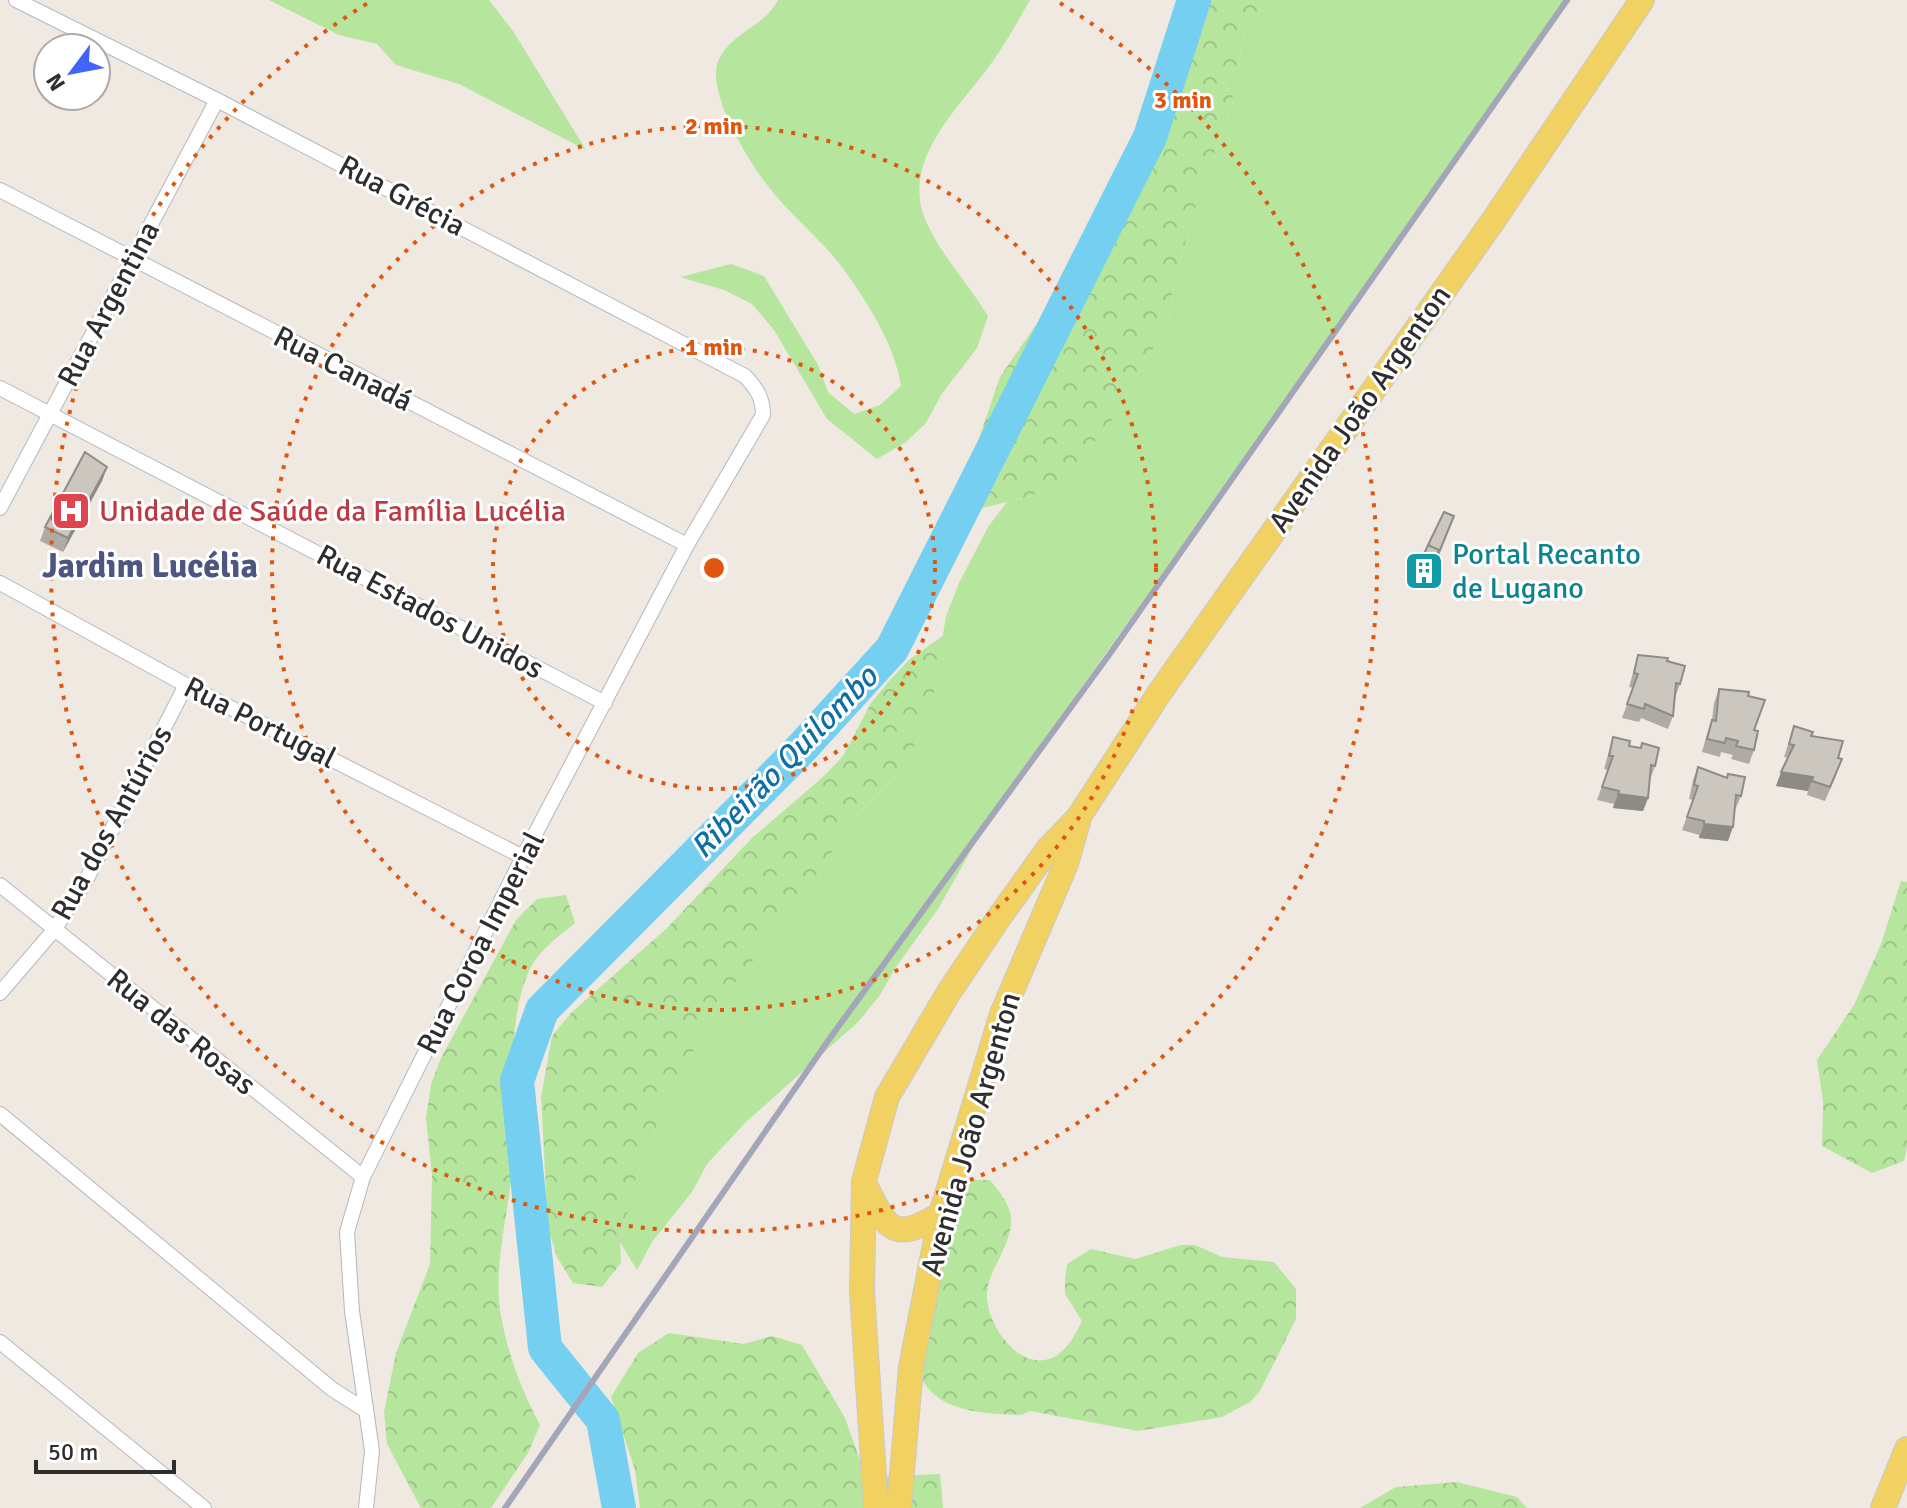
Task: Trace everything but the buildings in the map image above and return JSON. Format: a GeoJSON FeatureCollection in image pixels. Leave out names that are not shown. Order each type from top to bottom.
{"type":"FeatureCollection","features":[{"type":"Feature","properties":{"kind":"main road","name":"Avenida João Argenton"},"geometry":{"type":"LineString","coordinates":[[876,1508],[862,1291],[864,1181],[887,1097],[949,992],[1048,849],[1078,818],[1160,692],[1493,221],[1642,0]]}},
{"type":"Feature","properties":{"kind":"main road","name":"Avenida João Argenton"},"geometry":{"type":"LineString","coordinates":[[899,1508],[911,1367],[941,1214],[1002,1014],[1066,864],[1078,818]]}},
{"type":"Feature","properties":{"kind":"main road"},"geometry":{"type":"LineString","coordinates":[[864,1181],[882,1219],[893,1229],[905,1232],[941,1214]]}},
{"type":"Feature","properties":{"kind":"main road"},"geometry":{"type":"LineString","coordinates":[[1883,1508],[1907,1449]]}},
{"type":"Feature","properties":{"kind":"street","name":"Rua Grécia"},"geometry":{"type":"LineString","coordinates":[[16,0],[217,100],[745,376],[758,391],[763,415]]}},
{"type":"Feature","properties":{"kind":"street","name":"Rua Argentina"},"geometry":{"type":"LineString","coordinates":[[0,508],[217,100]]}},
{"type":"Feature","properties":{"kind":"street","name":"Rua Canadá"},"geometry":{"type":"LineString","coordinates":[[0,190],[132,261],[687,545]]}},
{"type":"Feature","properties":{"kind":"street","name":"Rua Estados Unidos"},"geometry":{"type":"LineString","coordinates":[[0,388],[605,703]]}},
{"type":"Feature","properties":{"kind":"street","name":"Rua Coroa Imperial"},"geometry":{"type":"LineString","coordinates":[[366,1508],[372,1451],[352,1311],[347,1232],[363,1177],[523,857],[687,545],[763,415]]}},
{"type":"Feature","properties":{"kind":"street","name":"Rua Portugal"},"geometry":{"type":"LineString","coordinates":[[0,583],[186,685],[523,857]]}},
{"type":"Feature","properties":{"kind":"street","name":"Rua dos Antúrios"},"geometry":{"type":"LineString","coordinates":[[0,993],[54,930],[85,882],[186,685]]}},
{"type":"Feature","properties":{"kind":"street","name":"Rua das Rosas"},"geometry":{"type":"LineString","coordinates":[[0,885],[363,1177]]}},
{"type":"Feature","properties":{"kind":"street"},"geometry":{"type":"LineString","coordinates":[[0,1114],[332,1389],[365,1410]]}},
{"type":"Feature","properties":{"kind":"street"},"geometry":{"type":"LineString","coordinates":[[0,1342],[204,1508]]}},
{"type":"Feature","properties":{"kind":"green space"},"geometry":{"type":"Polygon","coordinates":[[[269,0],[489,0],[513,31],[586,150],[459,84],[396,65],[377,44],[339,35],[269,0]]]}},
{"type":"Feature","properties":{"kind":"green space"},"geometry":{"type":"Polygon","coordinates":[[[778,0],[1030,0],[1000,51],[939,132],[921,174],[920,196],[925,219],[939,245],[988,316],[977,348],[941,395],[926,423],[906,442],[877,459],[827,419],[774,330],[752,304],[724,290],[680,277],[731,264],[764,276],[818,365],[828,392],[854,414],[880,405],[901,386],[893,355],[861,294],[833,256],[760,175],[740,143],[723,106],[716,72],[719,59],[732,42],[765,17],[778,0]]]}},
{"type":"Feature","properties":{"kind":"green space"},"geometry":{"type":"Polygon","coordinates":[[[1179,0],[1260,0],[1259,24],[1244,33],[1239,62],[1224,83],[1234,99],[1196,206],[1173,286],[1169,321],[1113,419],[1064,479],[1031,496],[974,510],[965,498],[964,482],[1000,377],[1035,326],[1071,295],[1103,239],[1135,146],[1158,94],[1179,0]]]}},
{"type":"Feature","properties":{"kind":"green space"},"geometry":{"type":"Polygon","coordinates":[[[1260,0],[1571,0],[1049,733],[1052,738],[987,822],[938,909],[880,995],[858,1022],[746,1122],[707,1164],[692,1192],[652,1242],[637,1270],[620,1242],[637,1174],[652,1146],[659,1116],[719,1003],[759,953],[774,925],[819,872],[852,820],[900,772],[930,716],[946,616],[988,527],[1007,502],[1031,496],[1064,479],[1113,419],[1169,321],[1173,286],[1196,206],[1234,99],[1224,83],[1239,62],[1244,33],[1259,24],[1260,0]]]}},
{"type":"Feature","properties":{"kind":"green space"},"geometry":{"type":"Polygon","coordinates":[[[944,635],[930,716],[900,772],[852,820],[819,872],[774,925],[759,953],[719,1003],[659,1116],[652,1146],[637,1174],[620,1242],[621,1263],[602,1287],[573,1283],[557,1257],[548,1227],[541,1097],[552,1036],[571,1013],[667,928],[752,838],[823,777],[843,756],[871,703],[890,680],[910,659],[944,635]]]}},
{"type":"Feature","properties":{"kind":"green space"},"geometry":{"type":"Polygon","coordinates":[[[1901,881],[1907,882],[1907,1147],[1904,1161],[1872,1173],[1822,1146],[1823,1101],[1817,1060],[1854,1005],[1881,944],[1901,881]]]}},
{"type":"Feature","properties":{"kind":"green space"},"geometry":{"type":"Polygon","coordinates":[[[566,895],[575,923],[549,945],[533,964],[517,1015],[513,1063],[513,1159],[499,1277],[501,1316],[508,1345],[540,1425],[528,1453],[491,1508],[421,1508],[387,1444],[384,1412],[396,1353],[430,1264],[432,1175],[426,1118],[431,1084],[441,1058],[516,920],[537,899],[566,895]]]}},
{"type":"Feature","properties":{"kind":"green space"},"geometry":{"type":"Polygon","coordinates":[[[975,1180],[990,1180],[1010,1212],[1011,1227],[987,1293],[988,1305],[998,1330],[1016,1351],[1027,1358],[1052,1358],[1070,1342],[1082,1321],[1065,1294],[1067,1264],[1091,1249],[1135,1259],[1181,1245],[1195,1245],[1222,1257],[1274,1262],[1296,1289],[1296,1319],[1260,1391],[1250,1402],[1222,1417],[1138,1431],[1030,1411],[1021,1415],[978,1412],[951,1405],[939,1398],[928,1389],[920,1376],[955,1201],[963,1188],[975,1180]]]}},
{"type":"Feature","properties":{"kind":"green space"},"geometry":{"type":"Polygon","coordinates":[[[669,1333],[744,1344],[772,1336],[802,1345],[845,1418],[866,1477],[940,1474],[943,1508],[640,1508],[635,1470],[611,1397],[638,1353],[669,1333]]]}},
{"type":"Feature","properties":{"kind":"green space"},"geometry":{"type":"Polygon","coordinates":[[[1457,1482],[1517,1497],[1527,1508],[1360,1508],[1396,1487],[1457,1482]]]}},
{"type":"Feature","properties":{"kind":"waterway","name":"Ribeirão Quilombo"},"geometry":{"type":"LineString","coordinates":[[619,1508],[603,1420],[545,1348],[517,1081],[542,1010],[798,752],[892,649],[1150,137],[1194,0]]}},
{"type":"Feature","properties":{"kind":"railway"},"geometry":{"type":"LineString","coordinates":[[505,1508],[830,1038],[1109,655],[1567,0]]}},
{"type":"Feature","properties":{"kind":"place","name":"Unidade de Saúde da Família Lucélia"},"geometry":{"type":"Point","coordinates":[71,511]}},
{"type":"Feature","properties":{"kind":"place","name":"Portal Recanto de Lugano"},"geometry":{"type":"Point","coordinates":[1424,571]}},
{"type":"Feature","properties":{"kind":"district","name":"Jardim Lucélia"},"geometry":{"type":"Point","coordinates":[150,566]}}]}
